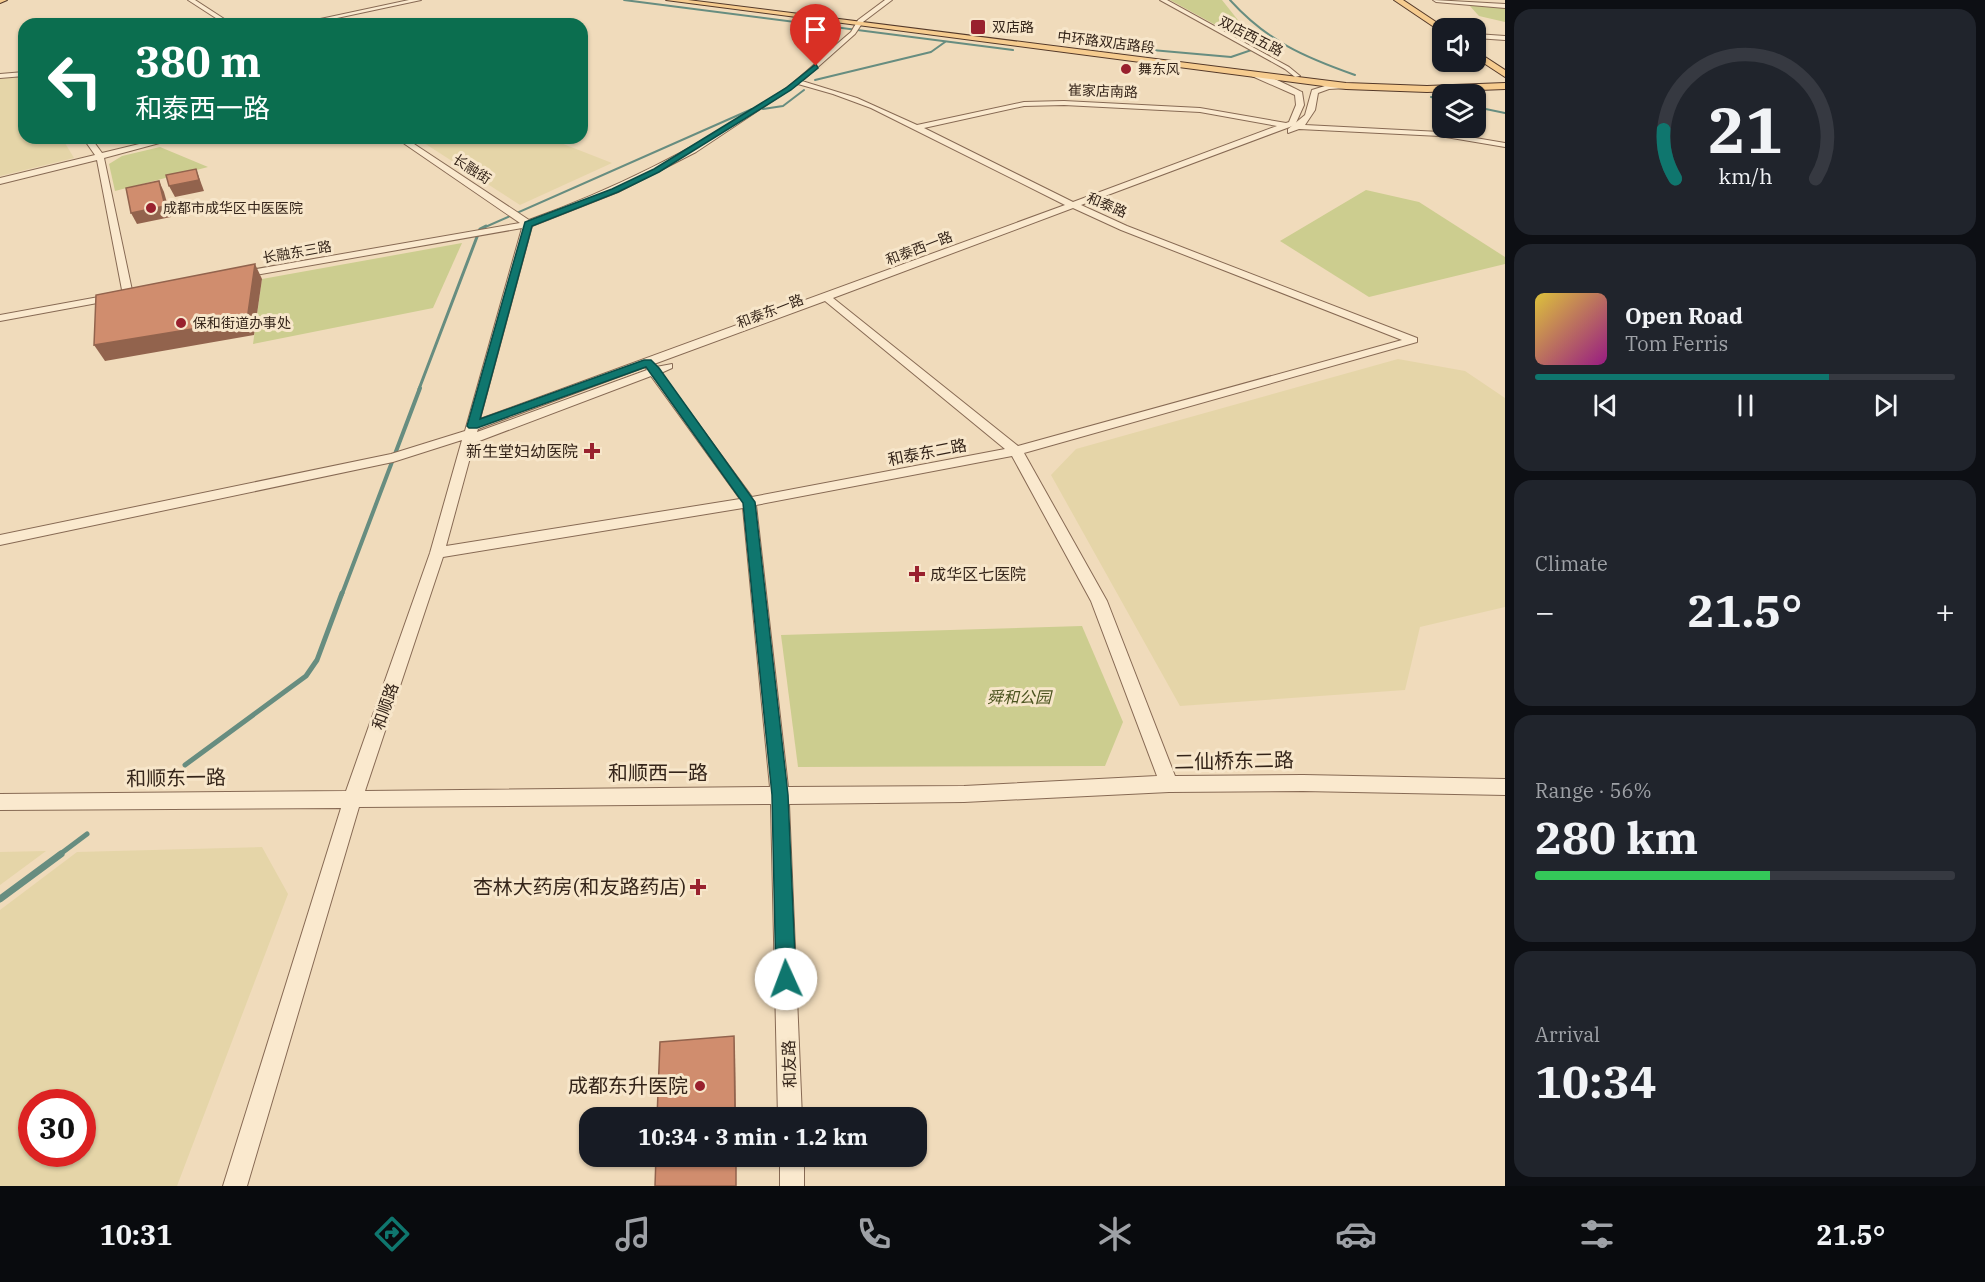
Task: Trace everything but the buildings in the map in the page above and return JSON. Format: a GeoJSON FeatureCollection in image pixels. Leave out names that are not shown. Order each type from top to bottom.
{"type":"FeatureCollection","features":[{"type":"Feature","properties":{"kind":"main road","name":"中环路双店路段"},"geometry":{"type":"LineString","coordinates":[[670,0],[857,27],[1346,86],[1398,89],[1505,87]]}},
{"type":"Feature","properties":{"kind":"main road","name":"中环路双店路段"},"geometry":{"type":"LineString","coordinates":[[699,0],[857,27],[1373,84],[1505,79]]}},
{"type":"Feature","properties":{"kind":"main road"},"geometry":{"type":"LineString","coordinates":[[1398,0],[1432,24]]}},
{"type":"Feature","properties":{"kind":"main road"},"geometry":{"type":"LineString","coordinates":[[1411,0],[1438,18]]}},
{"type":"Feature","properties":{"kind":"main road"},"geometry":{"type":"LineString","coordinates":[[1486,51],[1505,63]]}},
{"type":"Feature","properties":{"kind":"main road"},"geometry":{"type":"LineString","coordinates":[[1486,61],[1505,74]]}},
{"type":"Feature","properties":{"kind":"street"},"geometry":{"type":"LineString","coordinates":[[193,0],[220,18]]}},
{"type":"Feature","properties":{"kind":"street"},"geometry":{"type":"LineString","coordinates":[[330,18],[418,0]]}},
{"type":"Feature","properties":{"kind":"street","name":"长融东三路"},"geometry":{"type":"LineString","coordinates":[[233,277],[486,232],[615,190],[693,150],[797,82],[889,0]]}},
{"type":"Feature","properties":{"kind":"street","name":"双店西五路"},"geometry":{"type":"LineString","coordinates":[[1163,0],[1287,68],[1297,76]]}},
{"type":"Feature","properties":{"kind":"street"},"geometry":{"type":"LineString","coordinates":[[1436,0],[1505,6]]}},
{"type":"Feature","properties":{"kind":"street"},"geometry":{"type":"LineString","coordinates":[[368,4],[376,9]]}},
{"type":"Feature","properties":{"kind":"street"},"geometry":{"type":"LineString","coordinates":[[1486,37],[1505,38]]}},
{"type":"Feature","properties":{"kind":"street"},"geometry":{"type":"LineString","coordinates":[[1248,73],[1280,84],[1299,94],[1300,105],[1294,126]]}},
{"type":"Feature","properties":{"kind":"street"},"geometry":{"type":"LineString","coordinates":[[0,76],[18,74]]}},
{"type":"Feature","properties":{"kind":"street","name":"和泰路"},"geometry":{"type":"LineString","coordinates":[[797,82],[844,94],[917,127],[1077,207],[1413,340]]}},
{"type":"Feature","properties":{"kind":"street"},"geometry":{"type":"LineString","coordinates":[[1077,207],[1294,126],[1312,113],[1315,92],[1328,87],[1346,86]]}},
{"type":"Feature","properties":{"kind":"street","name":"崔家店南路"},"geometry":{"type":"LineString","coordinates":[[917,127],[1024,104],[1064,103],[1200,110],[1294,126],[1440,134],[1505,145]]}},
{"type":"Feature","properties":{"kind":"street"},"geometry":{"type":"LineString","coordinates":[[91,144],[100,156],[128,295]]}},
{"type":"Feature","properties":{"kind":"street"},"geometry":{"type":"LineString","coordinates":[[0,181],[149,144]]}},
{"type":"Feature","properties":{"kind":"street","name":"长融街"},"geometry":{"type":"LineString","coordinates":[[409,144],[523,220]]}},
{"type":"Feature","properties":{"kind":"street","name":"和泰东一路"},"geometry":{"type":"LineString","coordinates":[[471,433],[1077,207]]}},
{"type":"Feature","properties":{"kind":"street","name":"和顺路"},"geometry":{"type":"LineString","coordinates":[[235,1186],[353,798],[437,553],[471,433],[523,220]]}},
{"type":"Feature","properties":{"kind":"street"},"geometry":{"type":"LineString","coordinates":[[0,318],[139,293]]}},
{"type":"Feature","properties":{"kind":"street"},"geometry":{"type":"LineString","coordinates":[[829,301],[1016,452],[1099,602],[1169,784]]}},
{"type":"Feature","properties":{"kind":"street","name":"和泰东二路"},"geometry":{"type":"LineString","coordinates":[[437,553],[749,502],[1016,452],[1413,340]]}},
{"type":"Feature","properties":{"kind":"street"},"geometry":{"type":"LineString","coordinates":[[0,540],[393,458],[471,433],[651,366]]}},
{"type":"Feature","properties":{"kind":"street","name":"和友路"},"geometry":{"type":"LineString","coordinates":[[651,366],[749,502],[780,795],[790,1107]]}},
{"type":"Feature","properties":{"kind":"street","name":"二仙桥东二路"},"geometry":{"type":"LineString","coordinates":[[963,794],[1169,784],[1303,783],[1505,787]]}},
{"type":"Feature","properties":{"kind":"street","name":"和顺西一路"},"geometry":{"type":"LineString","coordinates":[[353,798],[963,794]]}},
{"type":"Feature","properties":{"kind":"street","name":"和顺东一路"},"geometry":{"type":"LineString","coordinates":[[0,802],[353,798]]}},
{"type":"Feature","properties":{"kind":"street"},"geometry":{"type":"LineString","coordinates":[[792,1167],[792,1186]]}},
{"type":"Feature","properties":{"kind":"shaded area"},"geometry":{"type":"Polygon","coordinates":[[[18,77],[18,144],[66,144],[74,158],[0,176],[0,79],[18,77]]]}},
{"type":"Feature","properties":{"kind":"shaded area"},"geometry":{"type":"Polygon","coordinates":[[[426,144],[563,144],[612,163],[520,205],[426,144]]]}},
{"type":"Feature","properties":{"kind":"shaded area"},"geometry":{"type":"Polygon","coordinates":[[[1398,359],[1465,371],[1505,398],[1505,607],[1420,627],[1405,690],[1180,706],[1051,475],[1076,449],[1398,359]]]}},
{"type":"Feature","properties":{"kind":"shaded area"},"geometry":{"type":"Polygon","coordinates":[[[262,847],[288,894],[177,1186],[0,1186],[0,910],[77,852],[262,847]]]}},
{"type":"Feature","properties":{"kind":"shaded area"},"geometry":{"type":"Polygon","coordinates":[[[46,851],[0,885],[0,852],[46,851]]]}},
{"type":"Feature","properties":{"kind":"green space"},"geometry":{"type":"Polygon","coordinates":[[[1170,0],[1222,0],[1245,29],[1261,39],[1252,45],[1170,0]]]}},
{"type":"Feature","properties":{"kind":"green space"},"geometry":{"type":"Polygon","coordinates":[[[1469,5],[1505,8],[1505,22],[1479,16],[1469,5]]]}},
{"type":"Feature","properties":{"kind":"green space"},"geometry":{"type":"Polygon","coordinates":[[[160,147],[208,167],[115,191],[109,164],[122,156],[160,147]]]}},
{"type":"Feature","properties":{"kind":"green space"},"geometry":{"type":"Polygon","coordinates":[[[1366,190],[1419,202],[1505,257],[1505,264],[1369,297],[1280,241],[1366,190]]]}},
{"type":"Feature","properties":{"kind":"green space"},"geometry":{"type":"Polygon","coordinates":[[[462,243],[433,308],[253,344],[262,279],[462,243]]]}},
{"type":"Feature","properties":{"kind":"green space","name":"舜和公园"},"geometry":{"type":"Polygon","coordinates":[[[1082,626],[1123,722],[1105,766],[798,767],[781,635],[1082,626]]]}},
{"type":"Feature","properties":{"kind":"waterway"},"geometry":{"type":"LineString","coordinates":[[624,0],[1013,50]]}},
{"type":"Feature","properties":{"kind":"waterway"},"geometry":{"type":"LineString","coordinates":[[1230,0],[1272,37],[1303,54],[1355,75]]}},
{"type":"Feature","properties":{"kind":"waterway"},"geometry":{"type":"LineString","coordinates":[[815,80],[931,52],[945,42]]}},
{"type":"Feature","properties":{"kind":"waterway"},"geometry":{"type":"LineString","coordinates":[[1129,48],[1231,57],[1275,42]]}},
{"type":"Feature","properties":{"kind":"waterway"},"geometry":{"type":"LineString","coordinates":[[763,109],[783,106],[804,90]]}},
{"type":"Feature","properties":{"kind":"waterway"},"geometry":{"type":"LineString","coordinates":[[483,228],[752,109]]}},
{"type":"Feature","properties":{"kind":"waterway"},"geometry":{"type":"LineString","coordinates":[[1486,109],[1505,113]]}},
{"type":"Feature","properties":{"kind":"waterway"},"geometry":{"type":"LineString","coordinates":[[419,389],[480,229],[486,226]]}},
{"type":"Feature","properties":{"kind":"waterway"},"geometry":{"type":"LineString","coordinates":[[342,594],[420,388]]}},
{"type":"Feature","properties":{"kind":"waterway"},"geometry":{"type":"LineString","coordinates":[[185,765],[306,676],[317,660],[342,593]]}},
{"type":"Feature","properties":{"kind":"waterway"},"geometry":{"type":"LineString","coordinates":[[59,855],[87,834]]}},
{"type":"Feature","properties":{"kind":"waterway"},"geometry":{"type":"LineString","coordinates":[[0,899],[61,854]]}},
{"type":"Feature","properties":{"kind":"place","name":"双店路"},"geometry":{"type":"Point","coordinates":[978,27]}},
{"type":"Feature","properties":{"kind":"place","name":"舞东风"},"geometry":{"type":"Point","coordinates":[1126,69]}},
{"type":"Feature","properties":{"kind":"place","name":"成都市成华区中医医院"},"geometry":{"type":"Point","coordinates":[151,208]}},
{"type":"Feature","properties":{"kind":"place","name":"保和街道办事处"},"geometry":{"type":"Point","coordinates":[181,323]}},
{"type":"Feature","properties":{"kind":"place","name":"新生堂妇幼医院"},"geometry":{"type":"Point","coordinates":[592,451]}},
{"type":"Feature","properties":{"kind":"place","name":"成华区七医院"},"geometry":{"type":"Point","coordinates":[917,574]}},
{"type":"Feature","properties":{"kind":"place","name":"杏林大药房(和友路药店)"},"geometry":{"type":"Point","coordinates":[698,887]}},
{"type":"Feature","properties":{"kind":"place","name":"成都东升医院"},"geometry":{"type":"Point","coordinates":[700,1086]}},
{"type":"Feature","properties":{"kind":"route"},"geometry":{"type":"LineString","coordinates":[[786,979],[780,795],[749,502],[656,370],[647,362],[473,426],[528,224],[615,190],[693,150],[789,89],[816,66]]}}]}
